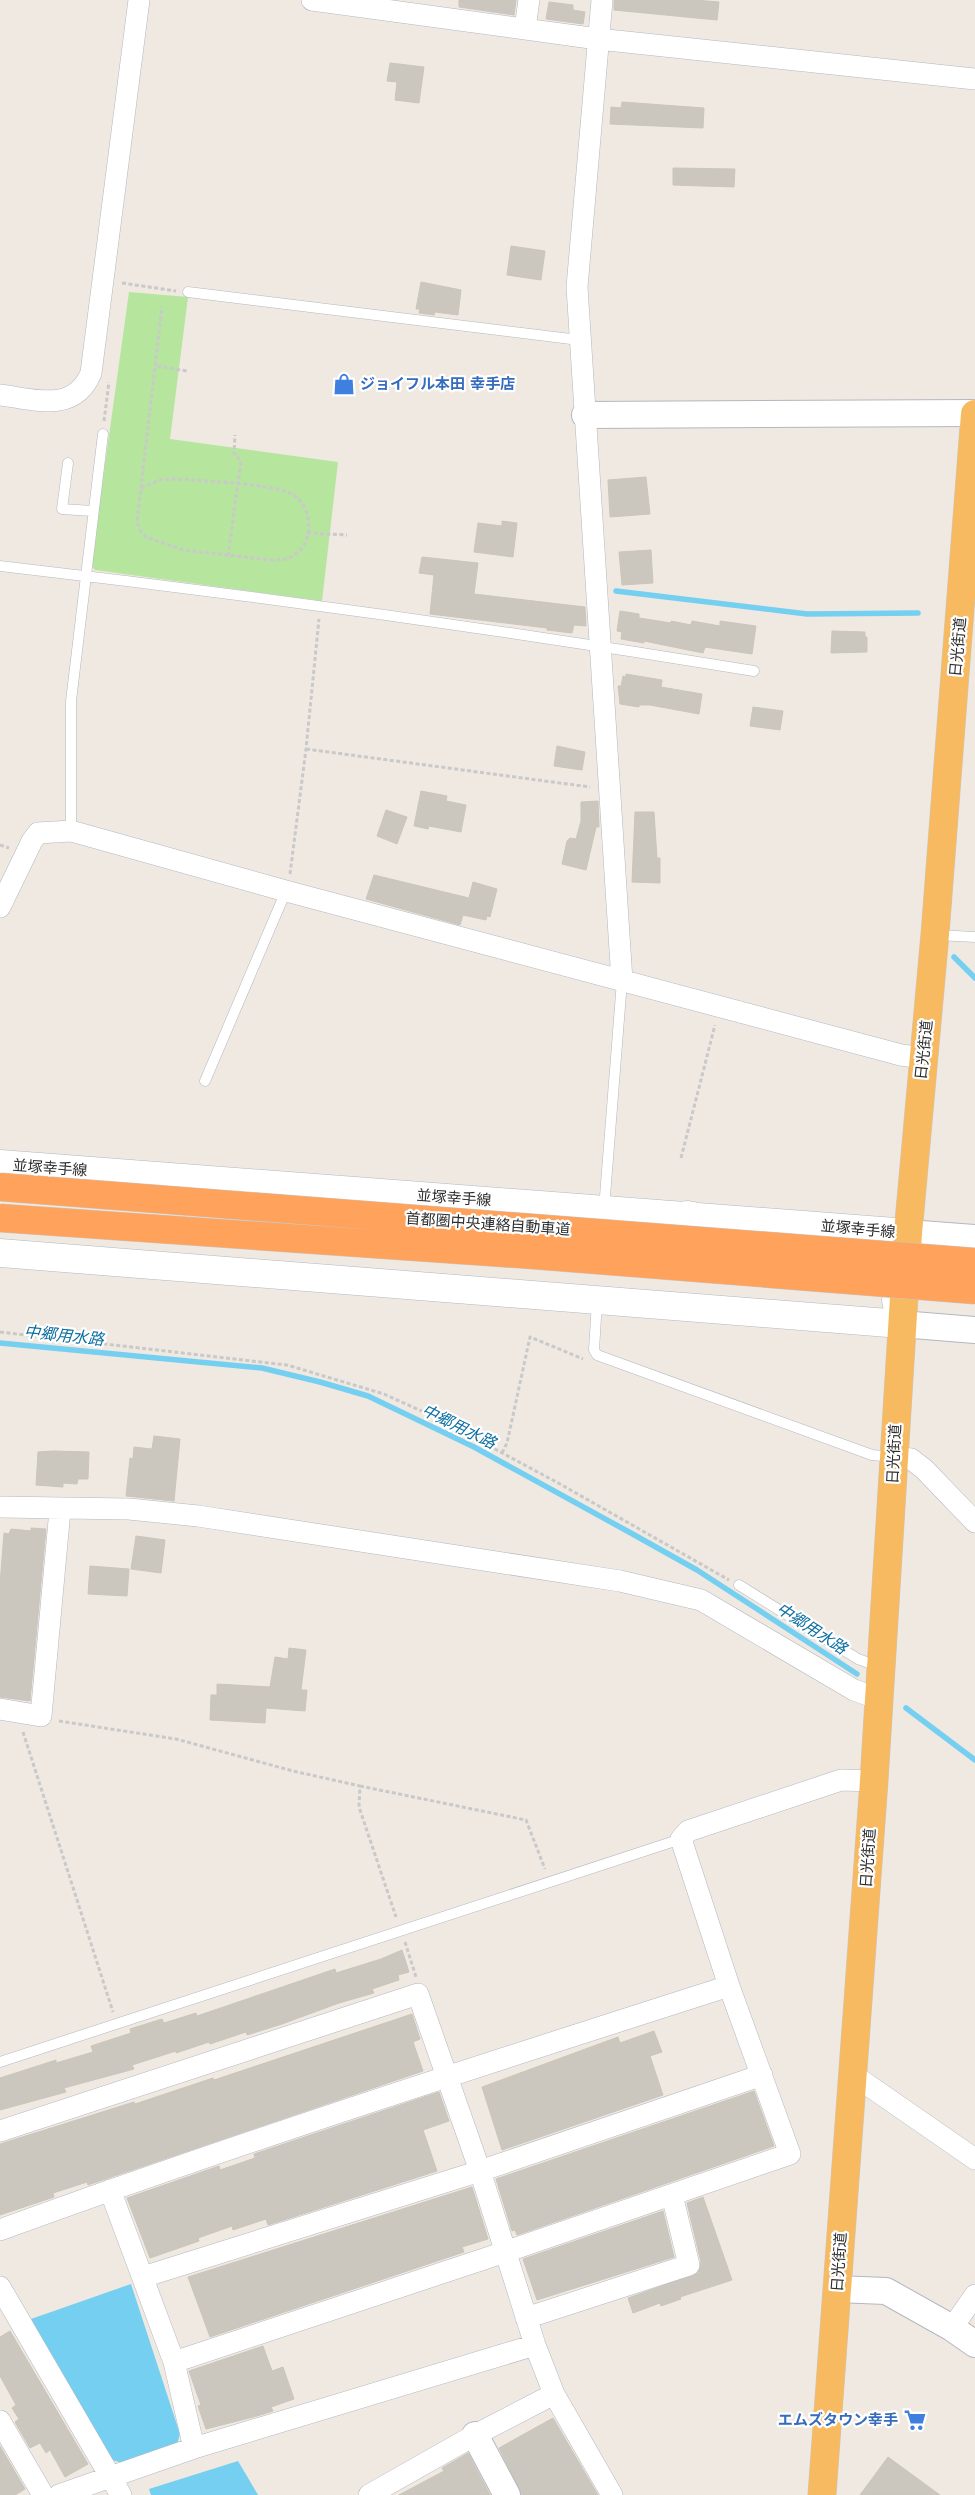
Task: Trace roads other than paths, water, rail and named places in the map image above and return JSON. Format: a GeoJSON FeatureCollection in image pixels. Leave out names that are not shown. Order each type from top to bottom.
{"type":"FeatureCollection","features":[{"type":"Feature","properties":{"kind":"highway","name":"日光街道"},"geometry":{"type":"LineString","coordinates":[[822,2495],[874,1781],[901,1324],[922,1058],[936,934],[975,414]]}},
{"type":"Feature","properties":{"kind":"highway","name":"首都圏中央連絡自動車道"},"geometry":{"type":"LineString","coordinates":[[0,1187],[975,1262]]}},
{"type":"Feature","properties":{"kind":"highway","name":"首都圏中央連絡自動車道"},"geometry":{"type":"LineString","coordinates":[[0,1218],[514,1254],[975,1290]]}},
{"type":"Feature","properties":{"kind":"main road","name":"並塚幸手線"},"geometry":{"type":"LineString","coordinates":[[0,1164],[604,1208],[908,1233]]}},
{"type":"Feature","properties":{"kind":"main road"},"geometry":{"type":"LineString","coordinates":[[0,1253],[901,1324],[892,1280],[884,1269],[791,1261],[778,1254],[762,1236],[735,1226],[686,1215]]}},
{"type":"Feature","properties":{"kind":"street"},"geometry":{"type":"LineString","coordinates":[[0,395],[49,401],[65,400],[82,390],[91,374],[139,0]]}},
{"type":"Feature","properties":{"kind":"street"},"geometry":{"type":"LineString","coordinates":[[312,0],[350,2],[598,39],[975,79]]}},
{"type":"Feature","properties":{"kind":"street"},"geometry":{"type":"LineString","coordinates":[[525,28],[529,0]]}},
{"type":"Feature","properties":{"kind":"street"},"geometry":{"type":"LineString","coordinates":[[602,0],[577,287],[622,980]]}},
{"type":"Feature","properties":{"kind":"street"},"geometry":{"type":"LineString","coordinates":[[585,415],[975,414]]}},
{"type":"Feature","properties":{"kind":"street"},"geometry":{"type":"LineString","coordinates":[[0,907],[32,841],[38,833],[70,831],[286,891],[901,1055],[922,1058]]}},
{"type":"Feature","properties":{"kind":"street"},"geometry":{"type":"LineString","coordinates":[[975,1238],[908,1233],[916,1252],[926,1265],[934,1270],[975,1276]]}},
{"type":"Feature","properties":{"kind":"street"},"geometry":{"type":"LineString","coordinates":[[901,1324],[975,1330]]}},
{"type":"Feature","properties":{"kind":"street"},"geometry":{"type":"LineString","coordinates":[[894,1457],[911,1459],[924,1469],[975,1522]]}},
{"type":"Feature","properties":{"kind":"street"},"geometry":{"type":"LineString","coordinates":[[0,1507],[60,1510],[129,1509],[198,1516],[620,1581],[686,1595],[715,1606],[854,1690],[879,1698]]}},
{"type":"Feature","properties":{"kind":"street"},"geometry":{"type":"LineString","coordinates":[[9,1711],[41,1716],[60,1510]]}},
{"type":"Feature","properties":{"kind":"street"},"geometry":{"type":"LineString","coordinates":[[174,2362],[505,2252],[790,2154],[729,1986],[681,1838],[688,1831],[841,1780],[874,1781]]}},
{"type":"Feature","properties":{"kind":"street"},"geometry":{"type":"LineString","coordinates":[[0,2230],[110,2190],[448,2076],[729,1986]]}},
{"type":"Feature","properties":{"kind":"street"},"geometry":{"type":"LineString","coordinates":[[0,2131],[418,1994],[480,2171],[535,2345],[554,2394],[612,2495]]}},
{"type":"Feature","properties":{"kind":"street"},"geometry":{"type":"LineString","coordinates":[[852,2074],[975,2159]]}},
{"type":"Feature","properties":{"kind":"street"},"geometry":{"type":"LineString","coordinates":[[143,2277],[480,2171],[762,2075]]}},
{"type":"Feature","properties":{"kind":"street"},"geometry":{"type":"LineString","coordinates":[[110,2190],[174,2362],[194,2448]]}},
{"type":"Feature","properties":{"kind":"street"},"geometry":{"type":"LineString","coordinates":[[526,2318],[689,2266],[672,2195]]}},
{"type":"Feature","properties":{"kind":"street"},"geometry":{"type":"LineString","coordinates":[[0,2287],[116,2487]]}},
{"type":"Feature","properties":{"kind":"street"},"geometry":{"type":"LineString","coordinates":[[837,2288],[886,2291],[952,2328],[975,2344]]}},
{"type":"Feature","properties":{"kind":"street"},"geometry":{"type":"LineString","coordinates":[[952,2328],[975,2295]]}},
{"type":"Feature","properties":{"kind":"street"},"geometry":{"type":"LineString","coordinates":[[59,2495],[116,2487],[194,2448],[535,2345]]}},
{"type":"Feature","properties":{"kind":"street"},"geometry":{"type":"LineString","coordinates":[[370,2495],[475,2435],[554,2394]]}},
{"type":"Feature","properties":{"kind":"street"},"geometry":{"type":"LineString","coordinates":[[0,2421],[43,2495]]}},
{"type":"Feature","properties":{"kind":"street"},"geometry":{"type":"LineString","coordinates":[[475,2435],[507,2495]]}},
{"type":"Feature","properties":{"kind":"lane"},"geometry":{"type":"LineString","coordinates":[[188,292],[579,340]]}},
{"type":"Feature","properties":{"kind":"lane"},"geometry":{"type":"LineString","coordinates":[[70,831],[71,701],[80,640],[84,576],[103,434]]}},
{"type":"Feature","properties":{"kind":"lane"},"geometry":{"type":"LineString","coordinates":[[68,463],[62,509],[92,511]]}},
{"type":"Feature","properties":{"kind":"lane"},"geometry":{"type":"LineString","coordinates":[[0,566],[320,606],[599,645],[754,671]]}},
{"type":"Feature","properties":{"kind":"lane"},"geometry":{"type":"LineString","coordinates":[[205,1081],[286,891]]}},
{"type":"Feature","properties":{"kind":"lane"},"geometry":{"type":"LineString","coordinates":[[936,934],[975,937]]}},
{"type":"Feature","properties":{"kind":"lane"},"geometry":{"type":"LineString","coordinates":[[604,1208],[622,980]]}},
{"type":"Feature","properties":{"kind":"lane"},"geometry":{"type":"LineString","coordinates":[[597,1300],[594,1350],[597,1355],[872,1455],[894,1457]]}},
{"type":"Feature","properties":{"kind":"lane"},"geometry":{"type":"LineString","coordinates":[[739,1586],[858,1659],[881,1667]]}},
{"type":"Feature","properties":{"kind":"lane"},"geometry":{"type":"LineString","coordinates":[[0,2062],[548,1880],[681,1838]]}},
{"type":"Feature","properties":{"kind":"water"},"geometry":{"type":"Polygon","coordinates":[[[131,2284],[180,2434],[176,2448],[122,2463],[109,2459],[31,2319],[131,2284]]]}},
{"type":"Feature","properties":{"kind":"water"},"geometry":{"type":"Polygon","coordinates":[[[238,2461],[258,2495],[151,2495],[149,2489],[238,2461]]]}},
{"type":"Feature","properties":{"kind":"waterway"},"geometry":{"type":"LineString","coordinates":[[616,591],[807,614],[918,613]]}},
{"type":"Feature","properties":{"kind":"waterway"},"geometry":{"type":"LineString","coordinates":[[954,957],[975,978]]}},
{"type":"Feature","properties":{"kind":"waterway","name":"中郷用水路"},"geometry":{"type":"LineString","coordinates":[[0,1343],[262,1368],[368,1396],[474,1447],[697,1570],[857,1674]]}},
{"type":"Feature","properties":{"kind":"waterway","name":"中郷用水路"},"geometry":{"type":"LineString","coordinates":[[906,1708],[975,1760]]}},
{"type":"Feature","properties":{"kind":"place","name":"ジョイフル本田 幸手店"},"geometry":{"type":"Point","coordinates":[344,384]}},
{"type":"Feature","properties":{"kind":"place","name":"エムズタウン幸手"},"geometry":{"type":"Point","coordinates":[915,2420]}}]}
